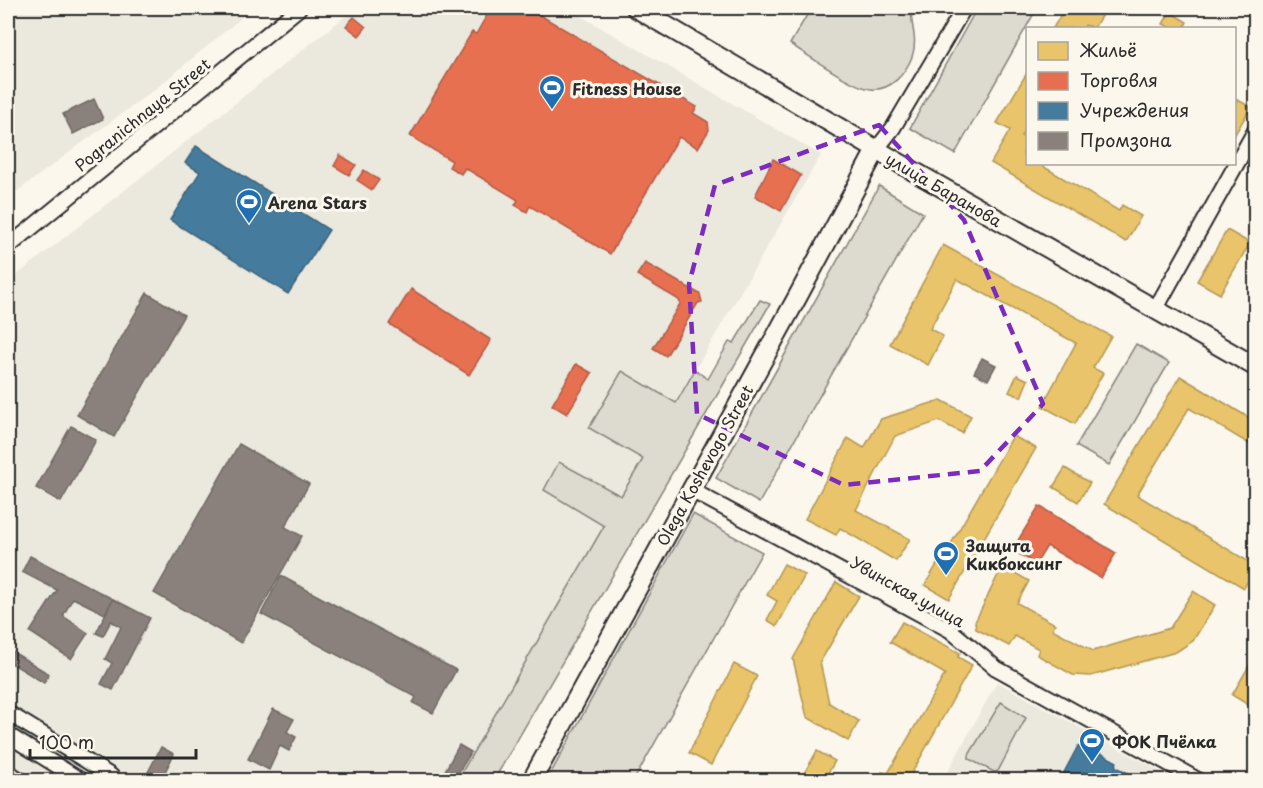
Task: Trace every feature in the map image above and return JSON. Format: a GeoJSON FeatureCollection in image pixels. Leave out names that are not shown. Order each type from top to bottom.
{"type":"FeatureCollection","features":[{"type":"Feature","properties":{"kind":"main road","name":"улица Баранова"},"geometry":{"type":"LineString","coordinates":[[636,8],[876,150],[1256,367]]}},
{"type":"Feature","properties":{"kind":"main road","name":"Olega Koshevogo Street"},"geometry":{"type":"LineString","coordinates":[[532,780],[876,150]]}},
{"type":"Feature","properties":{"kind":"street","name":"Pogranichnaya Street"},"geometry":{"type":"LineString","coordinates":[[8,247],[299,8]]}},
{"type":"Feature","properties":{"kind":"street"},"geometry":{"type":"LineString","coordinates":[[876,150],[893,128],[964,8]]}},
{"type":"Feature","properties":{"kind":"street"},"geometry":{"type":"LineString","coordinates":[[1155,310],[1251,149],[1256,129]]}},
{"type":"Feature","properties":{"kind":"street","name":"Увинская улица"},"geometry":{"type":"LineString","coordinates":[[691,490],[950,630],[996,668],[1198,780]]}},
{"type":"Feature","properties":{"kind":"street"},"geometry":{"type":"LineString","coordinates":[[8,712],[111,776],[108,780]]}},
{"type":"Feature","properties":{"kind":"street"},"geometry":{"type":"LineString","coordinates":[[8,735],[80,780]]}},
{"type":"Feature","properties":{"kind":"street"},"geometry":{"type":"LineString","coordinates":[[8,772],[20,780]]}},
{"type":"Feature","properties":{"kind":"highlighted area"},"geometry":{"type":"Polygon","coordinates":[[[879,125],[964,220],[1043,404],[980,471],[844,485],[697,414],[689,284],[715,185],[879,125]]]}},
{"type":"Feature","properties":{"kind":"shaded area"},"geometry":{"type":"Polygon","coordinates":[[[8,8],[253,8],[159,86],[8,198],[8,8]]]}},
{"type":"Feature","properties":{"kind":"shaded area"},"geometry":{"type":"Polygon","coordinates":[[[356,8],[567,8],[821,155],[621,496],[560,463],[544,490],[604,526],[458,780],[8,780],[8,282],[356,8]]]}},
{"type":"Feature","properties":{"kind":"shaded area"},"geometry":{"type":"Polygon","coordinates":[[[811,8],[912,8],[914,50],[912,57],[901,75],[885,87],[871,89],[853,83],[790,44],[811,8]]]}},
{"type":"Feature","properties":{"kind":"shaded area"},"geometry":{"type":"Polygon","coordinates":[[[977,8],[1037,8],[955,154],[910,128],[977,8]]]}},
{"type":"Feature","properties":{"kind":"shaded area"},"geometry":{"type":"Polygon","coordinates":[[[879,186],[923,213],[759,503],[716,478],[879,186]]]}},
{"type":"Feature","properties":{"kind":"shaded area"},"geometry":{"type":"Polygon","coordinates":[[[760,300],[770,304],[494,780],[465,780],[459,777],[604,526],[544,490],[559,462],[621,496],[643,459],[589,428],[622,371],[676,403],[695,370],[708,379],[729,342],[734,343],[760,300]]]}},
{"type":"Feature","properties":{"kind":"shaded area"},"geometry":{"type":"Polygon","coordinates":[[[1136,344],[1169,363],[1109,465],[1076,446],[1136,344]]]}},
{"type":"Feature","properties":{"kind":"shaded area"},"geometry":{"type":"Polygon","coordinates":[[[693,514],[762,552],[634,780],[547,780],[693,514]]]}},
{"type":"Feature","properties":{"kind":"shaded area"},"geometry":{"type":"Polygon","coordinates":[[[997,682],[1176,780],[943,780],[997,682]]]}},
{"type":"Feature","properties":{"kind":"shaded area"},"geometry":{"type":"Polygon","coordinates":[[[1001,702],[1026,718],[998,771],[994,772],[969,759],[969,755],[1001,702]]]}},
{"type":"Feature","properties":{"kind":"building: Жильё"},"geometry":{"type":"Polygon","coordinates":[[[1073,8],[1106,8],[1095,27],[1085,25],[1084,27],[1054,27],[1063,11],[1069,15],[1073,8]]]}},
{"type":"Feature","properties":{"kind":"building: Жильё"},"geometry":{"type":"Polygon","coordinates":[[[1170,12],[1187,22],[1184,27],[1170,27],[1163,24],[1170,12]]]}},
{"type":"Feature","properties":{"kind":"building: Жильё"},"geometry":{"type":"Polygon","coordinates":[[[1026,74],[1026,127],[1021,136],[1026,139],[1023,154],[1026,156],[1026,165],[1041,165],[1119,211],[1122,205],[1141,216],[1126,242],[991,163],[1010,130],[997,123],[1026,74]]]}},
{"type":"Feature","properties":{"kind":"building: Жильё"},"geometry":{"type":"Polygon","coordinates":[[[1236,99],[1251,107],[1236,133],[1236,99]]]}},
{"type":"Feature","properties":{"kind":"building: Жильё"},"geometry":{"type":"Polygon","coordinates":[[[1227,230],[1250,243],[1220,294],[1197,281],[1227,230]]]}},
{"type":"Feature","properties":{"kind":"building: Жильё"},"geometry":{"type":"Polygon","coordinates":[[[943,245],[1111,336],[1093,368],[1103,373],[1075,424],[1042,406],[1076,343],[957,279],[930,329],[943,336],[928,365],[890,344],[943,245]]]}},
{"type":"Feature","properties":{"kind":"building: Жильё"},"geometry":{"type":"Polygon","coordinates":[[[1017,375],[1028,380],[1021,397],[1009,392],[1017,375]]]}},
{"type":"Feature","properties":{"kind":"building: Жильё"},"geometry":{"type":"Polygon","coordinates":[[[1180,376],[1256,422],[1256,448],[1189,408],[1137,495],[1256,566],[1244,588],[1104,504],[1180,376]]]}},
{"type":"Feature","properties":{"kind":"building: Жильё"},"geometry":{"type":"Polygon","coordinates":[[[941,400],[971,416],[962,433],[939,421],[895,436],[856,510],[910,539],[896,561],[840,528],[836,535],[805,519],[848,438],[864,448],[881,419],[941,400]]]}},
{"type":"Feature","properties":{"kind":"building: Жильё"},"geometry":{"type":"Polygon","coordinates":[[[1013,436],[1036,448],[949,599],[925,585],[939,561],[943,564],[947,557],[944,556],[1013,436]]]}},
{"type":"Feature","properties":{"kind":"building: Жильё"},"geometry":{"type":"Polygon","coordinates":[[[1065,468],[1090,483],[1078,502],[1053,487],[1065,468]]]}},
{"type":"Feature","properties":{"kind":"building: Жильё"},"geometry":{"type":"Polygon","coordinates":[[[784,564],[805,575],[777,626],[767,620],[777,601],[767,595],[784,564]]]}},
{"type":"Feature","properties":{"kind":"building: Жильё"},"geometry":{"type":"Polygon","coordinates":[[[1008,569],[1029,581],[1017,603],[1055,624],[1052,629],[1093,651],[1170,628],[1193,591],[1215,605],[1193,641],[1176,652],[1091,676],[1073,675],[1037,655],[1039,649],[1015,636],[1009,646],[976,629],[975,622],[1000,571],[1008,569]]]}},
{"type":"Feature","properties":{"kind":"building: Жильё"},"geometry":{"type":"Polygon","coordinates":[[[836,582],[859,596],[820,662],[829,703],[859,721],[848,741],[807,717],[793,659],[836,582]]]}},
{"type":"Feature","properties":{"kind":"building: Жильё"},"geometry":{"type":"Polygon","coordinates":[[[902,622],[960,653],[958,657],[972,665],[908,780],[876,780],[882,772],[888,773],[945,674],[890,642],[902,622]]]}},
{"type":"Feature","properties":{"kind":"building: Жильё"},"geometry":{"type":"Polygon","coordinates":[[[1256,654],[1256,708],[1255,709],[1232,695],[1256,654]]]}},
{"type":"Feature","properties":{"kind":"building: Жильё"},"geometry":{"type":"Polygon","coordinates":[[[734,664],[757,676],[711,765],[689,753],[734,664]]]}},
{"type":"Feature","properties":{"kind":"building: Жильё"},"geometry":{"type":"Polygon","coordinates":[[[817,751],[835,761],[824,780],[800,780],[817,751]]]}},
{"type":"Feature","properties":{"kind":"building: Торговля"},"geometry":{"type":"Polygon","coordinates":[[[491,8],[528,8],[697,107],[693,113],[708,122],[709,130],[698,148],[679,137],[610,254],[530,206],[527,212],[515,205],[518,200],[465,168],[461,174],[449,167],[452,161],[410,136],[472,32],[476,34],[491,8]]]}},
{"type":"Feature","properties":{"kind":"building: Торговля"},"geometry":{"type":"Polygon","coordinates":[[[354,17],[366,27],[359,36],[346,26],[354,17]]]}},
{"type":"Feature","properties":{"kind":"building: Торговля"},"geometry":{"type":"Polygon","coordinates":[[[340,155],[356,165],[349,175],[334,166],[340,155]]]}},
{"type":"Feature","properties":{"kind":"building: Торговля"},"geometry":{"type":"Polygon","coordinates":[[[773,159],[801,175],[781,211],[755,196],[773,159]]]}},
{"type":"Feature","properties":{"kind":"building: Торговля"},"geometry":{"type":"Polygon","coordinates":[[[364,170],[379,180],[372,190],[357,180],[364,170]]]}},
{"type":"Feature","properties":{"kind":"building: Торговля"},"geometry":{"type":"Polygon","coordinates":[[[645,263],[700,294],[702,302],[698,303],[666,356],[653,348],[680,304],[679,300],[637,275],[645,263]]]}},
{"type":"Feature","properties":{"kind":"building: Торговля"},"geometry":{"type":"Polygon","coordinates":[[[411,289],[491,340],[469,375],[389,324],[411,289]]]}},
{"type":"Feature","properties":{"kind":"building: Торговля"},"geometry":{"type":"Polygon","coordinates":[[[576,364],[592,373],[567,414],[552,405],[576,364]]]}},
{"type":"Feature","properties":{"kind":"building: Торговля"},"geometry":{"type":"Polygon","coordinates":[[[1039,506],[1116,553],[1101,578],[1047,546],[1036,564],[1012,550],[1039,506]]]}},
{"type":"Feature","properties":{"kind":"building: Учреждения","name":"Arena Stars"},"geometry":{"type":"Polygon","coordinates":[[[196,146],[329,230],[288,294],[170,220],[200,172],[185,163],[196,146]]]}},
{"type":"Feature","properties":{"kind":"building: Учреждения","name":"ФОК Пчёлка"},"geometry":{"type":"Polygon","coordinates":[[[1078,746],[1093,754],[1095,750],[1117,762],[1115,766],[1130,774],[1126,780],[1060,780],[1078,746]]]}},
{"type":"Feature","properties":{"kind":"building: Промзона"},"geometry":{"type":"Polygon","coordinates":[[[94,99],[103,119],[73,134],[63,114],[94,99]]]}},
{"type":"Feature","properties":{"kind":"building: Промзона"},"geometry":{"type":"Polygon","coordinates":[[[147,293],[184,315],[114,437],[77,415],[147,293]]]}},
{"type":"Feature","properties":{"kind":"building: Промзона"},"geometry":{"type":"Polygon","coordinates":[[[982,358],[996,365],[988,380],[974,373],[982,358]]]}},
{"type":"Feature","properties":{"kind":"building: Промзона"},"geometry":{"type":"Polygon","coordinates":[[[71,426],[96,440],[61,502],[36,488],[71,426]]]}},
{"type":"Feature","properties":{"kind":"building: Промзона"},"geometry":{"type":"Polygon","coordinates":[[[239,444],[309,484],[285,527],[302,536],[241,643],[154,593],[239,444]]]}},
{"type":"Feature","properties":{"kind":"building: Промзона"},"geometry":{"type":"Polygon","coordinates":[[[30,556],[113,599],[105,614],[73,598],[63,616],[88,633],[71,659],[30,632],[57,590],[22,572],[30,556]]]}},
{"type":"Feature","properties":{"kind":"building: Промзона"},"geometry":{"type":"Polygon","coordinates":[[[281,576],[456,670],[433,713],[413,703],[416,697],[261,614],[281,576]]]}},
{"type":"Feature","properties":{"kind":"building: Промзона"},"geometry":{"type":"Polygon","coordinates":[[[113,599],[150,618],[113,690],[101,684],[112,663],[105,659],[121,627],[111,621],[103,636],[96,633],[113,599]]]}},
{"type":"Feature","properties":{"kind":"building: Промзона"},"geometry":{"type":"Polygon","coordinates":[[[8,649],[49,674],[44,683],[8,661],[8,649]]]}},
{"type":"Feature","properties":{"kind":"building: Промзона"},"geometry":{"type":"Polygon","coordinates":[[[273,709],[294,719],[287,732],[296,737],[289,751],[280,746],[269,770],[248,759],[273,709]]]}},
{"type":"Feature","properties":{"kind":"building: Промзона"},"geometry":{"type":"Polygon","coordinates":[[[459,745],[471,752],[454,780],[445,780],[441,778],[459,745]]]}},
{"type":"Feature","properties":{"kind":"building: Промзона"},"geometry":{"type":"Polygon","coordinates":[[[161,747],[174,754],[161,780],[144,780],[161,747]]]}},
{"type":"Feature","properties":{"kind":"place","name":"Fitness House"},"geometry":{"type":"Point","coordinates":[552,111]}},
{"type":"Feature","properties":{"kind":"place","name":"Arena Stars"},"geometry":{"type":"Point","coordinates":[249,225]}},
{"type":"Feature","properties":{"kind":"place","name":"Защита Кикбоксинг"},"geometry":{"type":"Point","coordinates":[946,577]}},
{"type":"Feature","properties":{"kind":"place","name":"ФОК Пчёлка"},"geometry":{"type":"Point","coordinates":[1092,764]}}]}
